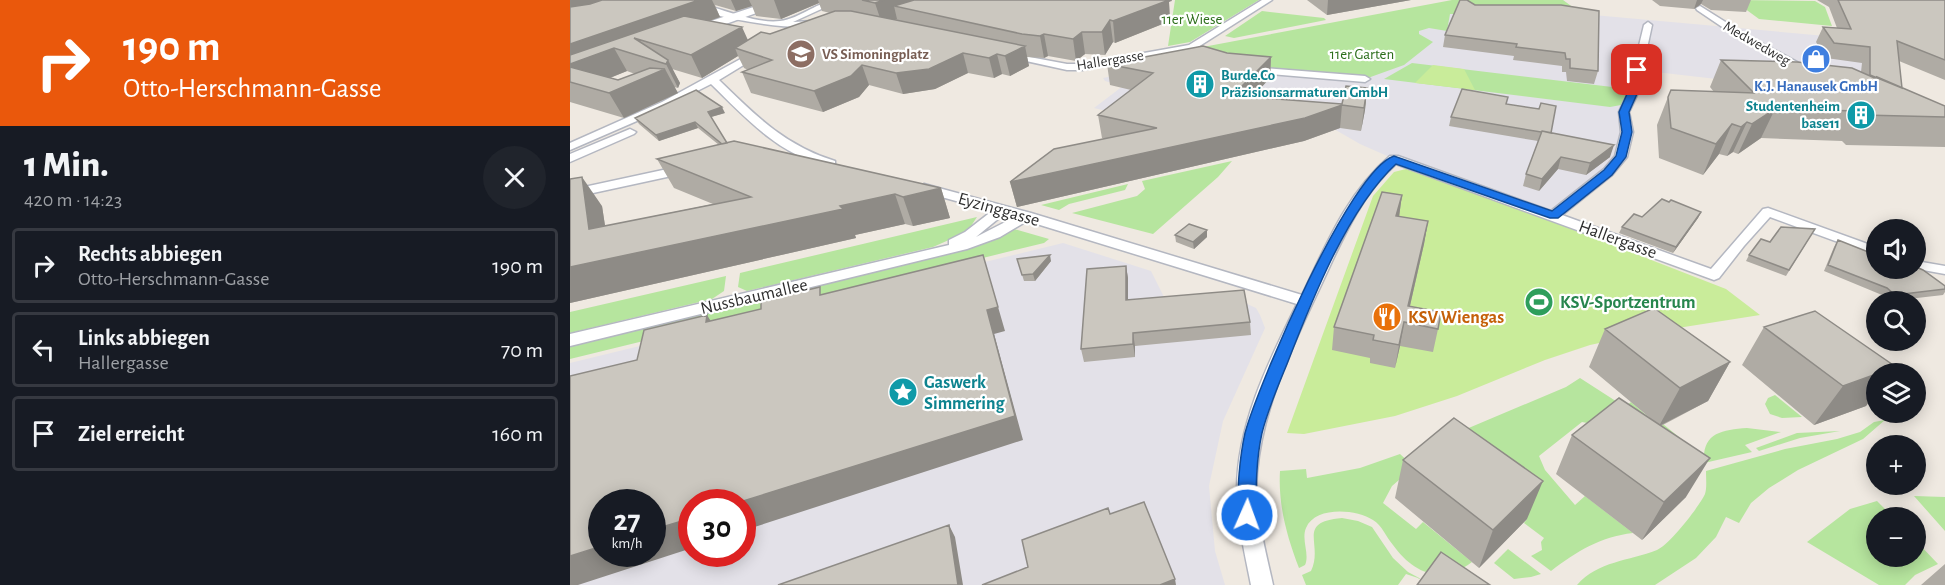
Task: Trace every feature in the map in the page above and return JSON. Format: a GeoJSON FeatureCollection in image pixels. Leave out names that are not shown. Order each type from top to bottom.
{"type":"FeatureCollection","features":[{"type":"Feature","properties":{"kind":"street"},"geometry":{"type":"LineString","coordinates":[[679,0],[736,17],[781,25],[820,23]]}},
{"type":"Feature","properties":{"kind":"street"},"geometry":{"type":"LineString","coordinates":[[686,34],[786,0]]}},
{"type":"Feature","properties":{"kind":"street"},"geometry":{"type":"LineString","coordinates":[[781,25],[837,0]]}},
{"type":"Feature","properties":{"kind":"street"},"geometry":{"type":"LineString","coordinates":[[1220,65],[1192,47],[1268,0]]}},
{"type":"Feature","properties":{"kind":"street","name":"Medwedweg"},"geometry":{"type":"LineString","coordinates":[[1700,8],[1740,35],[1813,74]]}},
{"type":"Feature","properties":{"kind":"street"},"geometry":{"type":"LineString","coordinates":[[782,36],[793,26]]}},
{"type":"Feature","properties":{"kind":"street","name":"Hallergasse"},"geometry":{"type":"LineString","coordinates":[[1554,215],[1608,172],[1621,157],[1627,132],[1624,112],[1632,94],[1648,26]]}},
{"type":"Feature","properties":{"kind":"street"},"geometry":{"type":"LineString","coordinates":[[570,147],[664,107],[714,81],[765,47]]}},
{"type":"Feature","properties":{"kind":"street","name":"Hallergasse"},"geometry":{"type":"LineString","coordinates":[[1001,55],[1067,67],[1082,67],[1192,47]]}},
{"type":"Feature","properties":{"kind":"street"},"geometry":{"type":"LineString","coordinates":[[1243,69],[1365,79]]}},
{"type":"Feature","properties":{"kind":"street"},"geometry":{"type":"LineString","coordinates":[[570,158],[604,144],[678,107],[705,90],[714,81]]}},
{"type":"Feature","properties":{"kind":"street"},"geometry":{"type":"LineString","coordinates":[[714,81],[771,136],[796,153],[841,171],[808,170]]}},
{"type":"Feature","properties":{"kind":"street"},"geometry":{"type":"LineString","coordinates":[[1262,585],[1247,515],[1248,461],[1254,432],[1263,404],[1306,301],[1361,195],[1374,178],[1394,159],[1554,215]]}},
{"type":"Feature","properties":{"kind":"street"},"geometry":{"type":"LineString","coordinates":[[570,194],[693,167]]}},
{"type":"Feature","properties":{"kind":"street","name":"Eyzinggasse"},"geometry":{"type":"LineString","coordinates":[[906,184],[1026,216],[1228,280],[1306,301]]}},
{"type":"Feature","properties":{"kind":"street","name":"Nussbaumallee"},"geometry":{"type":"LineString","coordinates":[[938,251],[970,235],[1002,209]]}},
{"type":"Feature","properties":{"kind":"street","name":"Hallergasse"},"geometry":{"type":"LineString","coordinates":[[1554,215],[1714,274],[1768,212],[1866,248]]}},
{"type":"Feature","properties":{"kind":"street","name":"Nussbaumallee"},"geometry":{"type":"LineString","coordinates":[[570,340],[978,243],[1026,216]]}},
{"type":"Feature","properties":{"kind":"street"},"geometry":{"type":"LineString","coordinates":[[1926,267],[1945,270]]}},
{"type":"Feature","properties":{"kind":"shaded area"},"geometry":{"type":"Polygon","coordinates":[[[1503,0],[1563,0],[1582,14],[1882,41],[1857,95],[1638,70],[1621,157],[1554,215],[1394,159],[1360,144],[1327,125],[1128,116],[1094,108],[1123,86],[1105,81],[1103,78],[1503,0]]]}},
{"type":"Feature","properties":{"kind":"shaded area","name":"Gaswerk Simmering"},"geometry":{"type":"Polygon","coordinates":[[[1063,243],[1151,271],[1170,309],[1245,303],[1256,308],[1265,328],[1223,421],[1209,486],[1215,551],[1225,585],[570,585],[570,363],[1063,243]]]}},
{"type":"Feature","properties":{"kind":"green space","name":"11er Wiese"},"geometry":{"type":"Polygon","coordinates":[[[1175,0],[1259,0],[1190,42],[1168,46],[1175,0]]]}},
{"type":"Feature","properties":{"kind":"green space","name":"11er Garten"},"geometry":{"type":"Polygon","coordinates":[[[1452,0],[1563,0],[1582,14],[1450,14],[1447,31],[1429,28],[1419,31],[1419,34],[1433,42],[1404,65],[1365,79],[1243,70],[1203,47],[1452,0]]]}},
{"type":"Feature","properties":{"kind":"green space"},"geometry":{"type":"Polygon","coordinates":[[[1733,0],[1815,1],[1825,7],[1832,26],[1759,19],[1733,0]]]}},
{"type":"Feature","properties":{"kind":"green space"},"geometry":{"type":"Polygon","coordinates":[[[1262,11],[1326,20],[1234,38],[1225,36],[1262,11]]]}},
{"type":"Feature","properties":{"kind":"green space"},"geometry":{"type":"Polygon","coordinates":[[[1412,63],[1629,89],[1621,105],[1610,107],[1384,79],[1412,63]]]}},
{"type":"Feature","properties":{"kind":"green space"},"geometry":{"type":"Polygon","coordinates":[[[1433,65],[1464,69],[1475,90],[1415,83],[1433,65]]]}},
{"type":"Feature","properties":{"kind":"green space"},"geometry":{"type":"Polygon","coordinates":[[[1232,161],[1218,177],[1153,234],[1072,213],[1137,196],[1145,189],[1142,181],[1232,161]]]}},
{"type":"Feature","properties":{"kind":"green space","name":"KSV-Sportzentrum"},"geometry":{"type":"Polygon","coordinates":[[[1406,169],[1538,216],[1726,289],[1760,315],[1646,333],[1590,345],[1545,360],[1457,396],[1395,416],[1304,434],[1287,433],[1373,196],[1394,172],[1406,169]]]}},
{"type":"Feature","properties":{"kind":"green space"},"geometry":{"type":"Polygon","coordinates":[[[1128,184],[1125,190],[1069,204],[1059,210],[1041,205],[1128,184]]]}},
{"type":"Feature","properties":{"kind":"green space"},"geometry":{"type":"Polygon","coordinates":[[[977,217],[967,232],[933,247],[747,291],[738,287],[740,273],[977,217]]]}},
{"type":"Feature","properties":{"kind":"green space"},"geometry":{"type":"Polygon","coordinates":[[[1014,229],[1049,239],[1044,243],[570,359],[570,346],[976,247],[1014,229]]]}},
{"type":"Feature","properties":{"kind":"green space"},"geometry":{"type":"Polygon","coordinates":[[[726,276],[724,291],[712,299],[570,333],[570,312],[726,276]]]}},
{"type":"Feature","properties":{"kind":"green space"},"geometry":{"type":"Polygon","coordinates":[[[1580,378],[1625,407],[1631,402],[1659,426],[1663,424],[1685,442],[1582,422],[1539,456],[1545,470],[1575,505],[1585,496],[1633,533],[1589,546],[1551,571],[1531,556],[1542,550],[1541,542],[1544,538],[1524,523],[1527,519],[1445,438],[1566,387],[1580,378]]]}},
{"type":"Feature","properties":{"kind":"green space"},"geometry":{"type":"Polygon","coordinates":[[[1775,395],[1802,417],[1782,418],[1770,414],[1765,404],[1768,398],[1775,395]]]}},
{"type":"Feature","properties":{"kind":"green space"},"geometry":{"type":"Polygon","coordinates":[[[1873,423],[1882,423],[1863,439],[1798,470],[1769,488],[1751,503],[1739,523],[1726,517],[1716,537],[1696,558],[1655,585],[1577,585],[1585,577],[1604,566],[1657,550],[1669,541],[1702,500],[1706,492],[1706,471],[1785,449],[1860,432],[1873,423]]]}},
{"type":"Feature","properties":{"kind":"green space"},"geometry":{"type":"Polygon","coordinates":[[[1747,428],[1781,432],[1745,445],[1752,452],[1704,463],[1706,445],[1710,439],[1721,432],[1747,428]]]}},
{"type":"Feature","properties":{"kind":"green space"},"geometry":{"type":"Polygon","coordinates":[[[1840,431],[1800,438],[1759,451],[1756,448],[1797,433],[1840,431]]]}},
{"type":"Feature","properties":{"kind":"green space"},"geometry":{"type":"Polygon","coordinates":[[[1400,454],[1414,467],[1392,486],[1383,503],[1416,529],[1423,522],[1472,562],[1450,573],[1429,573],[1419,569],[1401,555],[1373,520],[1357,514],[1336,512],[1318,516],[1306,528],[1304,537],[1307,556],[1305,565],[1299,568],[1284,521],[1280,496],[1280,471],[1306,469],[1307,478],[1360,468],[1400,454]]]}},
{"type":"Feature","properties":{"kind":"green space"},"geometry":{"type":"Polygon","coordinates":[[[1914,496],[1945,497],[1945,531],[1926,507],[1914,496]]]}},
{"type":"Feature","properties":{"kind":"green space"},"geometry":{"type":"Polygon","coordinates":[[[1877,501],[1883,507],[1866,507],[1866,567],[1926,567],[1926,551],[1938,564],[1915,575],[1905,585],[1879,585],[1807,542],[1850,509],[1877,501]]]}},
{"type":"Feature","properties":{"kind":"green space"},"geometry":{"type":"Polygon","coordinates":[[[1342,518],[1372,527],[1393,558],[1408,572],[1421,579],[1406,574],[1398,585],[1306,585],[1302,575],[1311,571],[1314,561],[1315,529],[1319,524],[1328,520],[1342,518]]]}},
{"type":"Feature","properties":{"kind":"green space"},"geometry":{"type":"Polygon","coordinates":[[[1508,549],[1541,574],[1514,579],[1494,563],[1508,549]]]}},
{"type":"Feature","properties":{"kind":"building"},"geometry":{"type":"Polygon","coordinates":[[[602,0],[699,0],[570,44],[570,7],[602,0]]]}},
{"type":"Feature","properties":{"kind":"building"},"geometry":{"type":"Polygon","coordinates":[[[862,0],[884,0],[875,3],[862,0]]]}},
{"type":"Feature","properties":{"kind":"building"},"geometry":{"type":"Polygon","coordinates":[[[914,0],[1169,0],[1113,21],[1110,20],[1102,32],[1082,32],[1073,39],[1044,34],[1040,36],[1022,34],[894,6],[914,0]]]}},
{"type":"Feature","properties":{"kind":"building"},"geometry":{"type":"Polygon","coordinates":[[[1460,0],[1467,0],[1475,5],[1561,5],[1599,11],[1598,71],[1570,68],[1570,59],[1566,59],[1565,53],[1445,35],[1460,0]]]}},
{"type":"Feature","properties":{"kind":"building"},"geometry":{"type":"Polygon","coordinates":[[[1838,0],[1945,0],[1945,60],[1897,41],[1902,88],[1870,75],[1870,47],[1834,43],[1823,27],[1851,29],[1838,0]]]}},
{"type":"Feature","properties":{"kind":"building"},"geometry":{"type":"Polygon","coordinates":[[[835,11],[851,11],[1025,46],[1005,56],[997,54],[989,58],[963,53],[929,69],[896,73],[862,65],[851,76],[814,91],[742,72],[772,60],[735,48],[761,32],[770,34],[835,11]]]}},
{"type":"Feature","properties":{"kind":"building"},"geometry":{"type":"Polygon","coordinates":[[[684,16],[742,27],[691,55],[634,38],[668,60],[666,64],[614,48],[570,64],[570,55],[684,16]]]}},
{"type":"Feature","properties":{"kind":"building"},"geometry":{"type":"Polygon","coordinates":[[[1203,46],[1227,53],[1271,57],[1239,89],[1244,90],[1237,96],[1342,104],[1346,86],[1367,88],[1364,108],[1342,105],[1305,118],[1010,182],[1054,149],[1157,128],[1098,115],[1153,73],[1107,64],[1203,46]]]}},
{"type":"Feature","properties":{"kind":"building"},"geometry":{"type":"Polygon","coordinates":[[[1721,60],[1797,62],[1852,68],[1945,106],[1945,117],[1863,115],[1858,111],[1775,109],[1752,124],[1747,122],[1741,127],[1732,124],[1716,144],[1671,128],[1668,97],[1671,90],[1754,93],[1721,60]]]}},
{"type":"Feature","properties":{"kind":"building"},"geometry":{"type":"Polygon","coordinates":[[[570,67],[618,80],[650,68],[665,69],[609,93],[570,82],[570,67]]]}},
{"type":"Feature","properties":{"kind":"building"},"geometry":{"type":"Polygon","coordinates":[[[1462,89],[1508,97],[1506,104],[1539,109],[1541,103],[1556,106],[1551,133],[1451,117],[1462,89]]]}},
{"type":"Feature","properties":{"kind":"building"},"geometry":{"type":"Polygon","coordinates":[[[696,90],[722,107],[708,112],[727,143],[722,144],[695,122],[656,135],[635,118],[696,90]]]}},
{"type":"Feature","properties":{"kind":"building"},"geometry":{"type":"Polygon","coordinates":[[[1542,131],[1614,145],[1590,163],[1561,157],[1542,179],[1526,174],[1542,131]]]}},
{"type":"Feature","properties":{"kind":"building"},"geometry":{"type":"Polygon","coordinates":[[[734,141],[941,188],[903,197],[895,194],[840,206],[843,209],[570,267],[570,179],[582,177],[589,229],[751,197],[657,159],[734,141]]]}},
{"type":"Feature","properties":{"kind":"building"},"geometry":{"type":"Polygon","coordinates":[[[1382,192],[1402,195],[1396,216],[1428,221],[1408,306],[1441,312],[1438,329],[1404,322],[1399,345],[1373,340],[1374,335],[1334,327],[1382,192]]]}},
{"type":"Feature","properties":{"kind":"building"},"geometry":{"type":"Polygon","coordinates":[[[1662,199],[1669,202],[1671,200],[1701,212],[1676,247],[1622,227],[1634,214],[1642,217],[1662,199]]]}},
{"type":"Feature","properties":{"kind":"building"},"geometry":{"type":"Polygon","coordinates":[[[1189,224],[1207,230],[1193,242],[1175,235],[1189,224]]]}},
{"type":"Feature","properties":{"kind":"building"},"geometry":{"type":"Polygon","coordinates":[[[1781,227],[1815,229],[1789,270],[1749,255],[1761,239],[1770,242],[1781,227]]]}},
{"type":"Feature","properties":{"kind":"building"},"geometry":{"type":"Polygon","coordinates":[[[1838,240],[1866,251],[1866,279],[1926,279],[1926,272],[1945,286],[1945,289],[1890,291],[1828,265],[1838,240]]]}},
{"type":"Feature","properties":{"kind":"building"},"geometry":{"type":"Polygon","coordinates":[[[983,255],[998,307],[987,310],[1015,416],[756,497],[756,489],[678,489],[678,522],[666,526],[666,489],[588,489],[588,550],[570,556],[570,376],[637,360],[644,330],[707,315],[706,322],[761,309],[761,301],[820,287],[820,295],[983,255]]]}},
{"type":"Feature","properties":{"kind":"building"},"geometry":{"type":"Polygon","coordinates":[[[1050,255],[1033,274],[1022,275],[1017,259],[1050,255]]]}},
{"type":"Feature","properties":{"kind":"building"},"geometry":{"type":"Polygon","coordinates":[[[1126,266],[1126,300],[1244,290],[1250,322],[1133,333],[1133,344],[1081,349],[1087,269],[1126,266]]]}},
{"type":"Feature","properties":{"kind":"building"},"geometry":{"type":"Polygon","coordinates":[[[1654,308],[1730,362],[1680,388],[1605,329],[1654,308]]]}},
{"type":"Feature","properties":{"kind":"building"},"geometry":{"type":"Polygon","coordinates":[[[1815,311],[1866,346],[1866,351],[1873,351],[1890,363],[1866,363],[1866,378],[1843,386],[1764,327],[1815,311]]]}},
{"type":"Feature","properties":{"kind":"building"},"geometry":{"type":"Polygon","coordinates":[[[1619,398],[1710,458],[1664,502],[1572,435],[1619,398]]]}},
{"type":"Feature","properties":{"kind":"building"},"geometry":{"type":"Polygon","coordinates":[[[1454,418],[1543,481],[1493,530],[1403,460],[1454,418]]]}},
{"type":"Feature","properties":{"kind":"building"},"geometry":{"type":"Polygon","coordinates":[[[1144,502],[1175,579],[1160,585],[982,585],[1028,567],[1022,540],[1108,508],[1110,514],[1144,502]]]}},
{"type":"Feature","properties":{"kind":"building"},"geometry":{"type":"Polygon","coordinates":[[[949,525],[958,585],[778,585],[949,525]]]}},
{"type":"Feature","properties":{"kind":"building"},"geometry":{"type":"Polygon","coordinates":[[[1441,552],[1490,585],[1417,585],[1441,552]]]}},
{"type":"Feature","properties":{"kind":"place","name":"VS Simoningplatz"},"geometry":{"type":"Point","coordinates":[801,54]}},
{"type":"Feature","properties":{"kind":"place","name":"K.J. Hanausek GmbH"},"geometry":{"type":"Point","coordinates":[1816,59]}},
{"type":"Feature","properties":{"kind":"place","name":"Burde.Co Präzisionsarmaturen GmbH"},"geometry":{"type":"Point","coordinates":[1200,84]}},
{"type":"Feature","properties":{"kind":"place","name":"Studentenheim base11"},"geometry":{"type":"Point","coordinates":[1861,115]}},
{"type":"Feature","properties":{"kind":"place","name":"KSV-Sportzentrum"},"geometry":{"type":"Point","coordinates":[1539,302]}},
{"type":"Feature","properties":{"kind":"place","name":"KSV Wiengas"},"geometry":{"type":"Point","coordinates":[1387,317]}},
{"type":"Feature","properties":{"kind":"place","name":"Gaswerk Simmering"},"geometry":{"type":"Point","coordinates":[903,392]}},
{"type":"Feature","properties":{"kind":"route"},"geometry":{"type":"LineString","coordinates":[[1247,515],[1248,461],[1263,404],[1293,330],[1339,234],[1361,195],[1374,178],[1394,159],[1554,215],[1608,172],[1621,157],[1627,132],[1624,112],[1632,94],[1637,70]]}}]}
